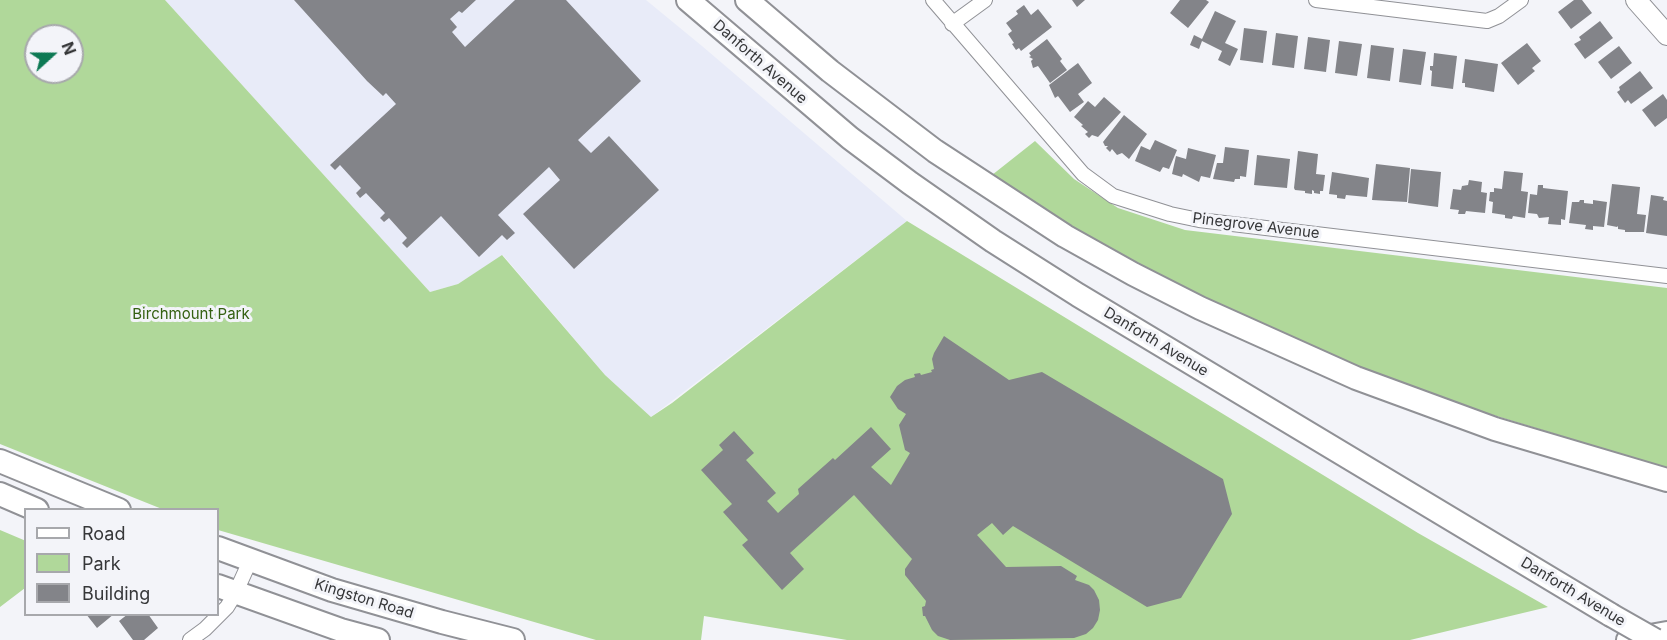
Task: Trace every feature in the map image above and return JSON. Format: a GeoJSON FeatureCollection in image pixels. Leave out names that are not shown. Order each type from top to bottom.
{"type":"FeatureCollection","features":[{"type":"Feature","properties":{"kind":"main road","name":"Danforth Avenue"},"geometry":{"type":"LineString","coordinates":[[688,0],[850,138],[993,241],[1078,295],[1655,640]]}},
{"type":"Feature","properties":{"kind":"main road"},"geometry":{"type":"LineString","coordinates":[[747,0],[830,71],[935,151],[1065,236],[1133,274],[1210,313],[1356,378],[1495,429],[1667,480]]}},
{"type":"Feature","properties":{"kind":"main road"},"geometry":{"type":"LineString","coordinates":[[0,461],[114,508]]}},
{"type":"Feature","properties":{"kind":"main road"},"geometry":{"type":"LineString","coordinates":[[0,494],[32,508]]}},
{"type":"Feature","properties":{"kind":"main road","name":"Kingston Road"},"geometry":{"type":"LineString","coordinates":[[219,548],[344,594],[513,640]]}},
{"type":"Feature","properties":{"kind":"main road"},"geometry":{"type":"LineString","coordinates":[[226,590],[341,630],[378,640]]}},
{"type":"Feature","properties":{"kind":"main road"},"geometry":{"type":"LineString","coordinates":[[1628,640],[1667,633]]}},
{"type":"Feature","properties":{"kind":"street","name":"Pinegrove Avenue"},"geometry":{"type":"LineString","coordinates":[[933,0],[1083,174],[1113,196],[1170,214],[1199,220],[1667,276]]}},
{"type":"Feature","properties":{"kind":"street"},"geometry":{"type":"LineString","coordinates":[[952,24],[985,0]]}},
{"type":"Feature","properties":{"kind":"street"},"geometry":{"type":"LineString","coordinates":[[1316,0],[1486,21],[1499,16],[1521,0]]}},
{"type":"Feature","properties":{"kind":"street"},"geometry":{"type":"LineString","coordinates":[[1636,0],[1667,35]]}},
{"type":"Feature","properties":{"kind":"street"},"geometry":{"type":"LineString","coordinates":[[219,616],[227,607],[226,590],[250,561]]}},
{"type":"Feature","properties":{"kind":"street"},"geometry":{"type":"LineString","coordinates":[[190,640],[219,616]]}},
{"type":"Feature","properties":{"kind":"shaded area"},"geometry":{"type":"Polygon","coordinates":[[[165,0],[646,0],[907,221],[651,417],[605,375],[503,255],[458,284],[430,292],[165,0]]]}},
{"type":"Feature","properties":{"kind":"green space","name":"Birchmount Park"},"geometry":{"type":"Polygon","coordinates":[[[0,0],[165,0],[430,292],[458,284],[502,255],[605,375],[651,417],[907,221],[1418,533],[1548,607],[1410,640],[847,640],[704,616],[701,640],[596,640],[219,530],[219,508],[160,508],[0,444],[0,0]]]}},
{"type":"Feature","properties":{"kind":"green space"},"geometry":{"type":"Polygon","coordinates":[[[1035,141],[1074,179],[1118,208],[1185,230],[1667,288],[1667,468],[1480,411],[1408,386],[1354,366],[1189,291],[1072,226],[992,175],[1035,141]]]}},
{"type":"Feature","properties":{"kind":"green space"},"geometry":{"type":"Polygon","coordinates":[[[0,530],[24,540],[24,589],[0,607],[0,530]]]}},
{"type":"Feature","properties":{"kind":"building"},"geometry":{"type":"Polygon","coordinates":[[[294,0],[476,0],[462,13],[459,11],[450,19],[457,27],[452,32],[465,47],[515,0],[566,0],[641,81],[578,140],[591,153],[609,136],[659,190],[574,269],[523,214],[560,180],[549,167],[498,215],[515,233],[507,240],[502,235],[479,257],[441,216],[407,248],[402,243],[407,238],[389,218],[384,222],[380,218],[385,213],[366,193],[360,198],[356,193],[361,188],[340,165],[335,170],[330,165],[396,104],[386,93],[383,96],[367,81],[294,0]]]}},
{"type":"Feature","properties":{"kind":"building"},"geometry":{"type":"Polygon","coordinates":[[[1072,0],[1085,0],[1077,7],[1072,0]]]}},
{"type":"Feature","properties":{"kind":"building"},"geometry":{"type":"Polygon","coordinates":[[[1180,0],[1209,2],[1188,28],[1170,13],[1180,0]]]}},
{"type":"Feature","properties":{"kind":"building"},"geometry":{"type":"Polygon","coordinates":[[[1574,0],[1582,0],[1592,13],[1571,29],[1558,12],[1574,0]]]}},
{"type":"Feature","properties":{"kind":"building"},"geometry":{"type":"Polygon","coordinates":[[[1024,5],[1031,15],[1038,9],[1052,27],[1021,51],[1019,48],[1016,50],[1012,44],[1014,43],[1008,34],[1012,31],[1006,23],[1018,14],[1016,11],[1024,5]]]}},
{"type":"Feature","properties":{"kind":"building"},"geometry":{"type":"Polygon","coordinates":[[[1215,11],[1236,21],[1225,43],[1238,49],[1230,66],[1218,60],[1222,51],[1202,41],[1199,49],[1190,45],[1194,35],[1202,39],[1215,11]]]}},
{"type":"Feature","properties":{"kind":"building"},"geometry":{"type":"Polygon","coordinates":[[[1600,21],[1613,38],[1585,59],[1574,44],[1581,40],[1579,37],[1600,21]]]}},
{"type":"Feature","properties":{"kind":"building"},"geometry":{"type":"Polygon","coordinates":[[[1244,28],[1267,31],[1263,63],[1240,60],[1244,28]]]}},
{"type":"Feature","properties":{"kind":"building"},"geometry":{"type":"Polygon","coordinates":[[[1276,33],[1298,36],[1294,68],[1272,65],[1276,33]]]}},
{"type":"Feature","properties":{"kind":"building"},"geometry":{"type":"Polygon","coordinates":[[[1308,37],[1330,40],[1326,72],[1304,69],[1308,37]]]}},
{"type":"Feature","properties":{"kind":"building"},"geometry":{"type":"Polygon","coordinates":[[[1047,39],[1067,70],[1050,83],[1038,66],[1033,68],[1031,61],[1033,59],[1029,57],[1031,56],[1029,53],[1047,39]]]}},
{"type":"Feature","properties":{"kind":"building"},"geometry":{"type":"Polygon","coordinates":[[[1339,41],[1362,44],[1357,76],[1335,73],[1339,41]]]}},
{"type":"Feature","properties":{"kind":"building"},"geometry":{"type":"Polygon","coordinates":[[[1527,43],[1541,61],[1532,68],[1535,71],[1518,85],[1501,63],[1527,43]]]}},
{"type":"Feature","properties":{"kind":"building"},"geometry":{"type":"Polygon","coordinates":[[[1371,45],[1394,48],[1390,81],[1367,78],[1371,45]]]}},
{"type":"Feature","properties":{"kind":"building"},"geometry":{"type":"Polygon","coordinates":[[[1619,46],[1632,63],[1611,79],[1598,62],[1619,46]]]}},
{"type":"Feature","properties":{"kind":"building"},"geometry":{"type":"Polygon","coordinates":[[[1403,49],[1426,52],[1421,85],[1399,82],[1403,49]]]}},
{"type":"Feature","properties":{"kind":"building"},"geometry":{"type":"Polygon","coordinates":[[[1434,53],[1457,56],[1453,89],[1431,86],[1430,66],[1433,66],[1434,53]]]}},
{"type":"Feature","properties":{"kind":"building"},"geometry":{"type":"Polygon","coordinates":[[[1465,59],[1498,64],[1494,92],[1465,87],[1465,83],[1462,83],[1465,59]]]}},
{"type":"Feature","properties":{"kind":"building"},"geometry":{"type":"Polygon","coordinates":[[[1078,63],[1092,83],[1078,94],[1084,102],[1070,112],[1058,96],[1055,98],[1049,85],[1078,63]]]}},
{"type":"Feature","properties":{"kind":"building"},"geometry":{"type":"Polygon","coordinates":[[[1640,71],[1653,88],[1631,104],[1628,100],[1625,103],[1617,92],[1620,90],[1619,87],[1640,71]]]}},
{"type":"Feature","properties":{"kind":"building"},"geometry":{"type":"Polygon","coordinates":[[[1663,94],[1667,100],[1667,118],[1655,127],[1642,110],[1663,94]]]}},
{"type":"Feature","properties":{"kind":"building"},"geometry":{"type":"Polygon","coordinates":[[[1104,97],[1121,112],[1098,137],[1092,135],[1089,138],[1085,134],[1088,132],[1081,126],[1083,125],[1074,117],[1088,101],[1095,107],[1104,97]]]}},
{"type":"Feature","properties":{"kind":"building"},"geometry":{"type":"Polygon","coordinates":[[[1124,115],[1147,134],[1129,159],[1122,153],[1117,155],[1112,149],[1110,152],[1106,148],[1108,146],[1105,146],[1103,142],[1124,115]]]}},
{"type":"Feature","properties":{"kind":"building"},"geometry":{"type":"Polygon","coordinates":[[[1155,140],[1177,150],[1169,169],[1163,167],[1160,172],[1135,161],[1141,146],[1150,150],[1155,140]]]}},
{"type":"Feature","properties":{"kind":"building"},"geometry":{"type":"Polygon","coordinates":[[[1225,147],[1249,150],[1246,177],[1240,176],[1240,179],[1235,179],[1234,182],[1213,179],[1217,163],[1223,163],[1225,147]]]}},
{"type":"Feature","properties":{"kind":"building"},"geometry":{"type":"Polygon","coordinates":[[[1188,148],[1216,155],[1210,178],[1201,176],[1199,182],[1183,174],[1182,177],[1172,174],[1176,156],[1186,159],[1188,148]]]}},
{"type":"Feature","properties":{"kind":"building"},"geometry":{"type":"Polygon","coordinates":[[[1298,151],[1318,154],[1316,174],[1325,175],[1323,191],[1320,191],[1320,194],[1312,190],[1312,194],[1295,190],[1298,151]]]}},
{"type":"Feature","properties":{"kind":"building"},"geometry":{"type":"Polygon","coordinates":[[[1257,155],[1290,159],[1287,188],[1254,185],[1257,155]]]}},
{"type":"Feature","properties":{"kind":"building"},"geometry":{"type":"Polygon","coordinates":[[[1376,164],[1410,168],[1407,202],[1372,200],[1376,164]]]}},
{"type":"Feature","properties":{"kind":"building"},"geometry":{"type":"Polygon","coordinates":[[[1411,169],[1441,172],[1438,207],[1408,203],[1411,169]]]}},
{"type":"Feature","properties":{"kind":"building"},"geometry":{"type":"Polygon","coordinates":[[[1504,171],[1523,173],[1521,191],[1528,192],[1525,218],[1513,216],[1512,219],[1505,218],[1505,215],[1492,213],[1493,202],[1489,201],[1490,192],[1494,192],[1494,188],[1502,189],[1504,171]]]}},
{"type":"Feature","properties":{"kind":"building"},"geometry":{"type":"Polygon","coordinates":[[[1332,172],[1369,178],[1367,197],[1346,195],[1345,199],[1329,194],[1332,172]]]}},
{"type":"Feature","properties":{"kind":"building"},"geometry":{"type":"Polygon","coordinates":[[[1469,180],[1482,182],[1481,192],[1487,193],[1485,213],[1466,211],[1465,214],[1458,214],[1459,210],[1450,209],[1453,189],[1461,190],[1462,186],[1468,185],[1469,180]]]}},
{"type":"Feature","properties":{"kind":"building"},"geometry":{"type":"Polygon","coordinates":[[[1612,184],[1640,187],[1637,214],[1646,215],[1644,232],[1625,232],[1625,230],[1618,229],[1618,226],[1607,225],[1612,184]]]}},
{"type":"Feature","properties":{"kind":"building"},"geometry":{"type":"Polygon","coordinates":[[[1538,185],[1543,185],[1543,188],[1568,191],[1565,220],[1561,219],[1561,225],[1548,224],[1549,217],[1539,218],[1537,214],[1528,213],[1530,194],[1537,195],[1538,185]]]}},
{"type":"Feature","properties":{"kind":"building"},"geometry":{"type":"Polygon","coordinates":[[[1651,195],[1664,197],[1663,200],[1667,201],[1667,236],[1646,233],[1651,195]]]}},
{"type":"Feature","properties":{"kind":"building"},"geometry":{"type":"Polygon","coordinates":[[[1580,200],[1593,204],[1593,200],[1607,202],[1604,227],[1593,226],[1593,230],[1585,229],[1586,225],[1569,223],[1572,202],[1580,200]]]}},
{"type":"Feature","properties":{"kind":"building"},"geometry":{"type":"Polygon","coordinates":[[[944,336],[1009,380],[1042,372],[1223,479],[1232,514],[1181,598],[1147,607],[1013,526],[1003,535],[992,523],[977,535],[1006,567],[1061,566],[1077,576],[1075,580],[1089,585],[1094,590],[1099,600],[1098,620],[1086,634],[1074,638],[950,640],[938,636],[923,616],[922,607],[925,606],[926,601],[905,575],[905,569],[912,559],[854,495],[790,553],[804,569],[782,590],[742,545],[748,540],[723,512],[732,504],[701,470],[723,450],[719,445],[734,431],[754,453],[746,460],[776,493],[767,501],[778,513],[799,494],[798,489],[833,458],[835,460],[871,427],[891,449],[871,467],[891,485],[910,453],[905,450],[899,425],[906,414],[898,409],[890,397],[897,386],[915,377],[914,374],[932,372],[934,353],[944,336]]]}},
{"type":"Feature","properties":{"kind":"building"},"geometry":{"type":"Polygon","coordinates":[[[88,616],[112,616],[97,628],[88,616]]]}},
{"type":"Feature","properties":{"kind":"building"},"geometry":{"type":"Polygon","coordinates":[[[125,616],[149,616],[158,628],[144,640],[133,640],[119,621],[125,616]]]}}]}
